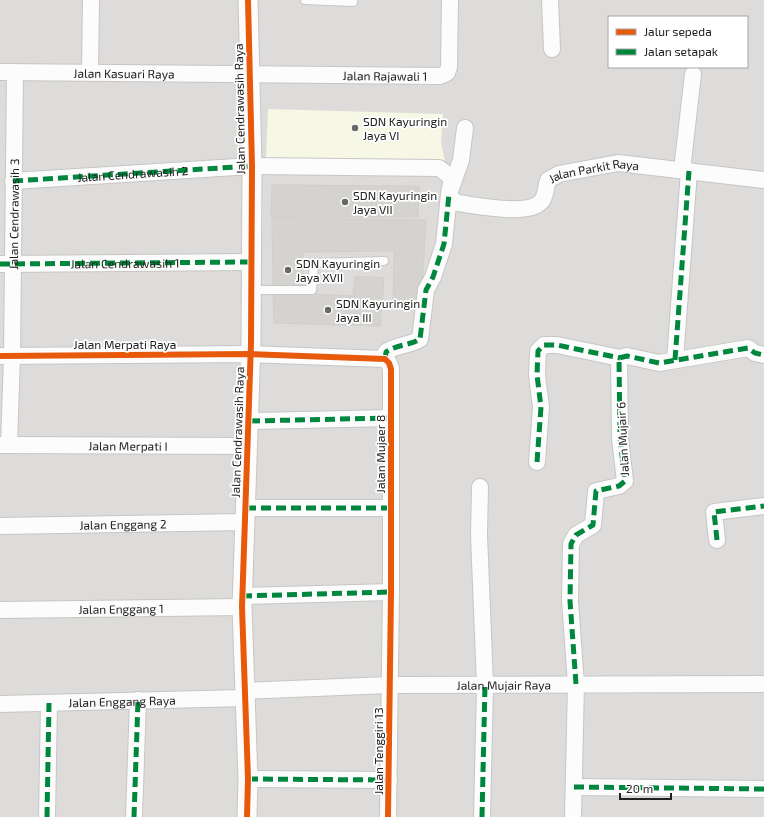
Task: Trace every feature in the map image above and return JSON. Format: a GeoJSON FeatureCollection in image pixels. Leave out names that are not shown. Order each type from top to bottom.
{"type":"FeatureCollection","features":[{"type":"Feature","properties":{"kind":"street"},"geometry":{"type":"LineString","coordinates":[[90,72],[91,0]]}},
{"type":"Feature","properties":{"kind":"street","name":"Jalan Cendrawasih Raya"},"geometry":{"type":"LineString","coordinates":[[247,817],[248,779],[242,601],[250,421],[250,262],[252,166],[248,75],[248,0]]}},
{"type":"Feature","properties":{"kind":"street","name":"Jalan Rajawali 1"},"geometry":{"type":"LineString","coordinates":[[248,75],[440,76],[447,73],[449,67],[450,0]]}},
{"type":"Feature","properties":{"kind":"street"},"geometry":{"type":"LineString","coordinates":[[550,0],[552,49]]}},
{"type":"Feature","properties":{"kind":"street","name":"Jalan Kasuari Raya"},"geometry":{"type":"LineString","coordinates":[[8,72],[248,75]]}},
{"type":"Feature","properties":{"kind":"street","name":"Jalan Cendrawasih 3"},"geometry":{"type":"LineString","coordinates":[[4,445],[6,264],[13,181],[8,72]]}},
{"type":"Feature","properties":{"kind":"street"},"geometry":{"type":"LineString","coordinates":[[675,360],[693,74]]}},
{"type":"Feature","properties":{"kind":"street"},"geometry":{"type":"LineString","coordinates":[[449,194],[461,160],[465,128]]}},
{"type":"Feature","properties":{"kind":"street","name":"Jalan Parkit Raya"},"geometry":{"type":"LineString","coordinates":[[449,194],[453,200],[458,203],[516,210],[536,205],[543,200],[548,180],[559,174],[618,164],[686,170],[764,180]]}},
{"type":"Feature","properties":{"kind":"street"},"geometry":{"type":"LineString","coordinates":[[250,354],[385,359],[386,352],[395,346],[415,342],[420,339],[426,290],[444,244],[452,178],[439,168],[252,166]]}},
{"type":"Feature","properties":{"kind":"street","name":"Jalan Cendrawasih 2"},"geometry":{"type":"LineString","coordinates":[[13,181],[252,166]]}},
{"type":"Feature","properties":{"kind":"street","name":"Jalan Cendrawasih 1"},"geometry":{"type":"LineString","coordinates":[[6,264],[250,262]]}},
{"type":"Feature","properties":{"kind":"street"},"geometry":{"type":"LineString","coordinates":[[537,462],[541,407],[537,375],[538,351],[544,344],[557,345],[620,358],[627,356],[660,363],[748,348],[755,353],[764,355]]}},
{"type":"Feature","properties":{"kind":"street","name":"Jalan Merpati Raya"},"geometry":{"type":"LineString","coordinates":[[6,356],[250,354]]}},
{"type":"Feature","properties":{"kind":"street","name":"Jalan Mujair 6"},"geometry":{"type":"LineString","coordinates":[[576,684],[570,601],[571,544],[576,535],[592,525],[596,491],[619,486],[624,481],[620,438],[620,358]]}},
{"type":"Feature","properties":{"kind":"street","name":"Jalan Mujaer 8"},"geometry":{"type":"LineString","coordinates":[[385,359],[391,369],[391,592],[389,685]]}},
{"type":"Feature","properties":{"kind":"street"},"geometry":{"type":"LineString","coordinates":[[250,421],[391,418]]}},
{"type":"Feature","properties":{"kind":"street","name":"Jalan Merpati I"},"geometry":{"type":"LineString","coordinates":[[4,445],[248,446]]}},
{"type":"Feature","properties":{"kind":"street"},"geometry":{"type":"LineString","coordinates":[[480,488],[479,535],[485,685],[482,817]]}},
{"type":"Feature","properties":{"kind":"street"},"geometry":{"type":"LineString","coordinates":[[717,540],[714,512],[764,506]]}},
{"type":"Feature","properties":{"kind":"street","name":"Jalan Enggang 2"},"geometry":{"type":"LineString","coordinates":[[0,526],[390,508]]}},
{"type":"Feature","properties":{"kind":"street","name":"Jalan Enggang 1"},"geometry":{"type":"LineString","coordinates":[[0,610],[242,601],[391,592]]}},
{"type":"Feature","properties":{"kind":"street"},"geometry":{"type":"LineString","coordinates":[[573,817],[576,684]]}},
{"type":"Feature","properties":{"kind":"street","name":"Jalan Mujair Raya"},"geometry":{"type":"LineString","coordinates":[[244,694],[389,685],[764,684]]}},
{"type":"Feature","properties":{"kind":"street","name":"Jalan Tenggiri 13"},"geometry":{"type":"LineString","coordinates":[[388,817],[389,685]]}},
{"type":"Feature","properties":{"kind":"street","name":"Jalan Enggang Raya"},"geometry":{"type":"LineString","coordinates":[[0,704],[138,700],[244,694]]}},
{"type":"Feature","properties":{"kind":"street"},"geometry":{"type":"LineString","coordinates":[[134,817],[138,700]]}},
{"type":"Feature","properties":{"kind":"street"},"geometry":{"type":"LineString","coordinates":[[47,817],[50,703]]}},
{"type":"Feature","properties":{"kind":"street"},"geometry":{"type":"LineString","coordinates":[[248,779],[389,780]]}},
{"type":"Feature","properties":{"kind":"street"},"geometry":{"type":"LineString","coordinates":[[574,787],[764,789]]}},
{"type":"Feature","properties":{"kind":"lane"},"geometry":{"type":"LineString","coordinates":[[305,0],[353,2]]}},
{"type":"Feature","properties":{"kind":"lane"},"geometry":{"type":"LineString","coordinates":[[251,290],[312,290],[314,263],[384,261]]}},
{"type":"Feature","properties":{"kind":"shaded area"},"geometry":{"type":"Polygon","coordinates":[[[0,0],[764,0],[764,817],[0,817],[0,0]]]}},
{"type":"Feature","properties":{"kind":"shaded area","name":"SDN Kayuringin Jaya VI"},"geometry":{"type":"Polygon","coordinates":[[[268,109],[443,114],[441,142],[445,162],[266,159],[268,109]]]}},
{"type":"Feature","properties":{"kind":"building","name":"SDN Kayuringin Jaya VII"},"geometry":{"type":"Polygon","coordinates":[[[272,185],[419,186],[418,217],[271,217],[272,185]]]}},
{"type":"Feature","properties":{"kind":"building","name":"SDN Kayuringin Jaya XVII"},"geometry":{"type":"Polygon","coordinates":[[[272,218],[426,220],[421,309],[393,307],[394,251],[303,252],[303,288],[273,289],[272,218]]]}},
{"type":"Feature","properties":{"kind":"building","name":"SDN Kayuringin Jaya III"},"geometry":{"type":"Polygon","coordinates":[[[355,276],[384,278],[380,326],[274,323],[273,292],[353,296],[355,276]]]}},
{"type":"Feature","properties":{"kind":"marked path"},"geometry":{"type":"LineString","coordinates":[[13,181],[252,166]]}},
{"type":"Feature","properties":{"kind":"marked path"},"geometry":{"type":"LineString","coordinates":[[675,360],[689,171]]}},
{"type":"Feature","properties":{"kind":"marked path"},"geometry":{"type":"LineString","coordinates":[[385,359],[386,352],[391,349],[420,339],[426,290],[433,277],[444,244],[449,194]]}},
{"type":"Feature","properties":{"kind":"marked path"},"geometry":{"type":"LineString","coordinates":[[0,264],[250,262]]}},
{"type":"Feature","properties":{"kind":"marked path"},"geometry":{"type":"LineString","coordinates":[[537,462],[541,407],[537,375],[538,351],[544,345],[557,345],[620,358]]}},
{"type":"Feature","properties":{"kind":"marked path"},"geometry":{"type":"LineString","coordinates":[[576,684],[570,601],[571,544],[576,535],[593,525],[596,491],[619,486],[625,481],[620,438],[619,358],[627,356],[659,363],[748,348],[755,353],[764,355]]}},
{"type":"Feature","properties":{"kind":"marked path"},"geometry":{"type":"LineString","coordinates":[[250,421],[391,418]]}},
{"type":"Feature","properties":{"kind":"marked path"},"geometry":{"type":"LineString","coordinates":[[717,540],[714,512],[764,506]]}},
{"type":"Feature","properties":{"kind":"marked path"},"geometry":{"type":"LineString","coordinates":[[246,508],[390,508]]}},
{"type":"Feature","properties":{"kind":"marked path"},"geometry":{"type":"LineString","coordinates":[[242,596],[391,592]]}},
{"type":"Feature","properties":{"kind":"marked path"},"geometry":{"type":"LineString","coordinates":[[482,817],[485,685]]}},
{"type":"Feature","properties":{"kind":"marked path"},"geometry":{"type":"LineString","coordinates":[[134,817],[138,700]]}},
{"type":"Feature","properties":{"kind":"marked path"},"geometry":{"type":"LineString","coordinates":[[47,817],[49,703]]}},
{"type":"Feature","properties":{"kind":"marked path"},"geometry":{"type":"LineString","coordinates":[[248,779],[389,780]]}},
{"type":"Feature","properties":{"kind":"marked path"},"geometry":{"type":"LineString","coordinates":[[574,787],[764,789]]}},
{"type":"Feature","properties":{"kind":"cycle path"},"geometry":{"type":"LineString","coordinates":[[247,817],[248,779],[242,607],[251,343],[252,166],[248,0]]}},
{"type":"Feature","properties":{"kind":"cycle path"},"geometry":{"type":"LineString","coordinates":[[0,356],[250,354],[385,359],[389,363],[391,369],[391,592],[388,817]]}},
{"type":"Feature","properties":{"kind":"place","name":"SDN Kayuringin Jaya VI"},"geometry":{"type":"Point","coordinates":[355,128]}},
{"type":"Feature","properties":{"kind":"place","name":"SDN Kayuringin Jaya VII"},"geometry":{"type":"Point","coordinates":[345,202]}},
{"type":"Feature","properties":{"kind":"place","name":"SDN Kayuringin Jaya XVII"},"geometry":{"type":"Point","coordinates":[288,270]}},
{"type":"Feature","properties":{"kind":"place","name":"SDN Kayuringin Jaya III"},"geometry":{"type":"Point","coordinates":[328,310]}}]}
